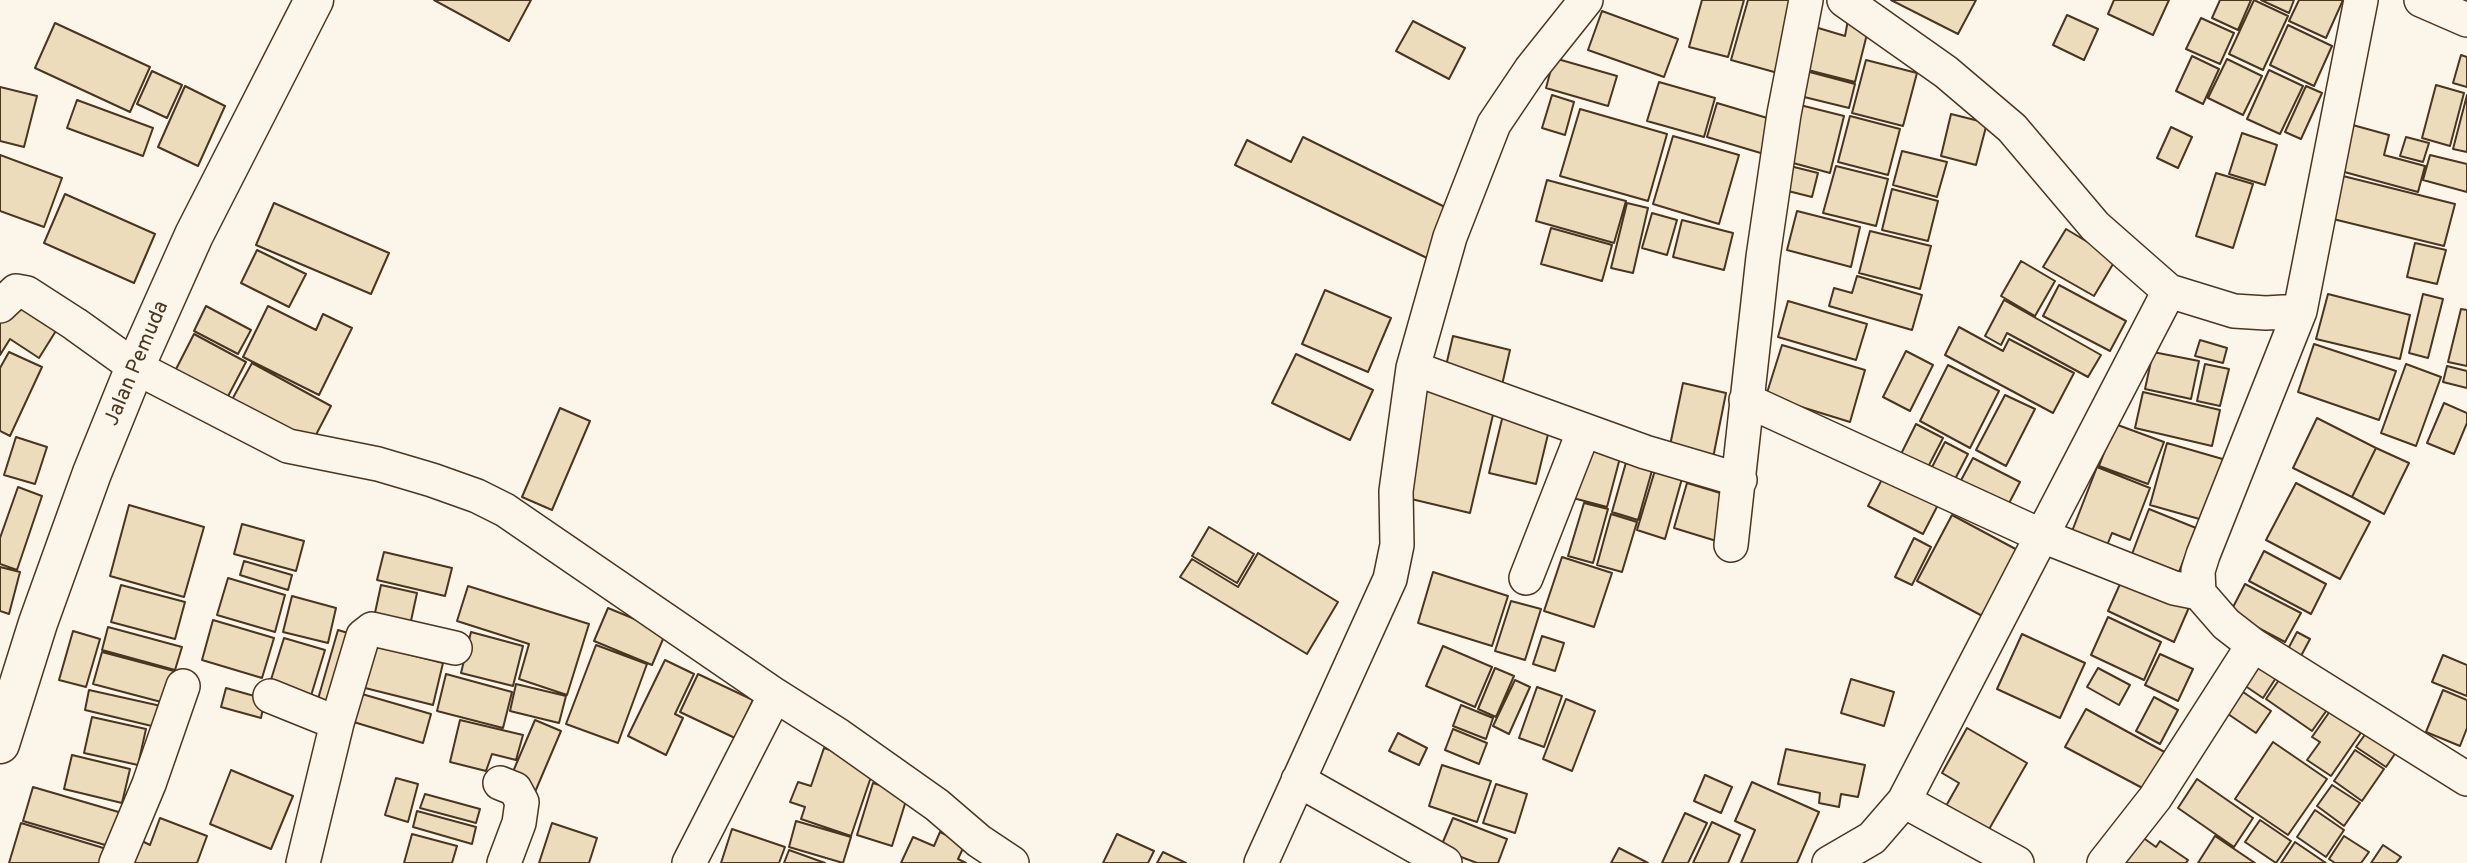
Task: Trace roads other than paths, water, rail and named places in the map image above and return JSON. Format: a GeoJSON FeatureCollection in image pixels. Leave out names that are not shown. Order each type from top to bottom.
{"type":"FeatureCollection","features":[{"type":"Feature","properties":{"kind":"main road","name":"Jalan Pemuda"},"geometry":{"type":"LineString","coordinates":[[0,744],[38,623],[92,473],[135,367],[194,235],[314,0]]}},
{"type":"Feature","properties":{"kind":"street"},"geometry":{"type":"LineString","coordinates":[[1261,863],[1390,579],[1397,545],[1396,491],[1413,368],[1450,237],[1494,124],[1531,69],[1586,0]]}},
{"type":"Feature","properties":{"kind":"street"},"geometry":{"type":"LineString","coordinates":[[1731,545],[1763,257],[1784,114],[1806,0]]}},
{"type":"Feature","properties":{"kind":"street"},"geometry":{"type":"LineString","coordinates":[[1844,0],[1946,72],[2012,128],[2095,226],[2169,291],[2234,312],[2300,311]]}},
{"type":"Feature","properties":{"kind":"street"},"geometry":{"type":"LineString","coordinates":[[2199,593],[2198,571],[2203,555],[2300,311],[2361,0]]}},
{"type":"Feature","properties":{"kind":"street"},"geometry":{"type":"LineString","coordinates":[[2421,0],[2467,20]]}},
{"type":"Feature","properties":{"kind":"street"},"geometry":{"type":"LineString","coordinates":[[0,306],[16,291],[27,293],[135,367],[288,446],[378,464],[477,496],[505,510],[775,695],[838,735],[937,805],[979,841],[1012,863]]}},
{"type":"Feature","properties":{"kind":"street"},"geometry":{"type":"LineString","coordinates":[[1829,863],[1872,838],[1904,801],[2169,291]]}},
{"type":"Feature","properties":{"kind":"street"},"geometry":{"type":"LineString","coordinates":[[1413,368],[1645,453],[1740,481]]}},
{"type":"Feature","properties":{"kind":"street"},"geometry":{"type":"LineString","coordinates":[[1746,400],[2040,535],[2175,588],[2199,593],[2226,624],[2253,645],[2467,779]]}},
{"type":"Feature","properties":{"kind":"street"},"geometry":{"type":"LineString","coordinates":[[1526,578],[1584,430]]}},
{"type":"Feature","properties":{"kind":"street"},"geometry":{"type":"LineString","coordinates":[[303,863],[337,723],[363,636],[372,629],[455,648]]}},
{"type":"Feature","properties":{"kind":"street"},"geometry":{"type":"LineString","coordinates":[[2104,863],[2155,798],[2253,645]]}},
{"type":"Feature","properties":{"kind":"street"},"geometry":{"type":"LineString","coordinates":[[117,863],[149,784],[183,686]]}},
{"type":"Feature","properties":{"kind":"street"},"geometry":{"type":"LineString","coordinates":[[689,863],[775,695]]}},
{"type":"Feature","properties":{"kind":"street"},"geometry":{"type":"LineString","coordinates":[[270,696],[337,723]]}},
{"type":"Feature","properties":{"kind":"street"},"geometry":{"type":"LineString","coordinates":[[1298,780],[1445,863]]}},
{"type":"Feature","properties":{"kind":"street"},"geometry":{"type":"LineString","coordinates":[[500,783],[514,789],[522,802],[519,823],[504,863]]}},
{"type":"Feature","properties":{"kind":"street"},"geometry":{"type":"LineString","coordinates":[[1904,801],[2005,860]]}}]}
